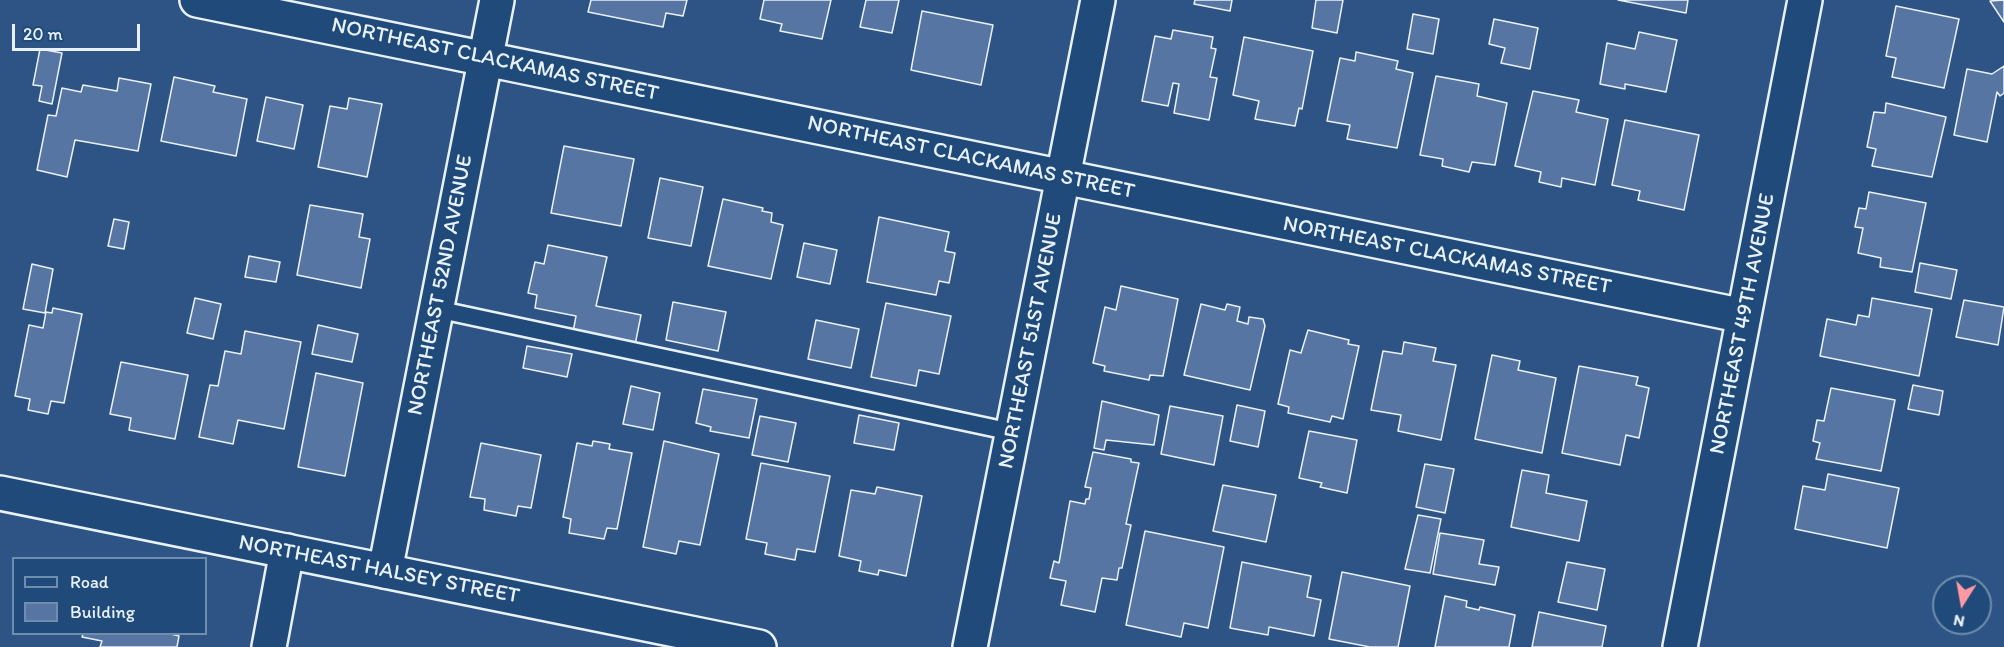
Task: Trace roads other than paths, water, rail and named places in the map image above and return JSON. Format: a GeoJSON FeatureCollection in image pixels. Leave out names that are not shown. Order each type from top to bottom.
{"type":"FeatureCollection","features":[{"type":"Feature","properties":{"kind":"street","name":"NORTHEAST CLACKAMAS STREET"},"geometry":{"type":"LineString","coordinates":[[197,0],[486,57],[1063,178],[1744,316]]}},
{"type":"Feature","properties":{"kind":"street","name":"NORTHEAST 52ND AVENUE"},"geometry":{"type":"LineString","coordinates":[[385,571],[497,0]]}},
{"type":"Feature","properties":{"kind":"street","name":"NORTHEAST 51ST AVENUE"},"geometry":{"type":"LineString","coordinates":[[970,647],[1098,0]]}},
{"type":"Feature","properties":{"kind":"street","name":"NORTHEAST 49TH AVENUE"},"geometry":{"type":"LineString","coordinates":[[1680,647],[1805,0]]}},
{"type":"Feature","properties":{"kind":"street","name":"NORTHEAST HALSEY STREET"},"geometry":{"type":"LineString","coordinates":[[0,493],[759,647]]}},
{"type":"Feature","properties":{"kind":"street"},"geometry":{"type":"LineString","coordinates":[[268,647],[287,551]]}},
{"type":"Feature","properties":{"kind":"lane"},"geometry":{"type":"LineString","coordinates":[[436,309],[1012,432]]}}]}
